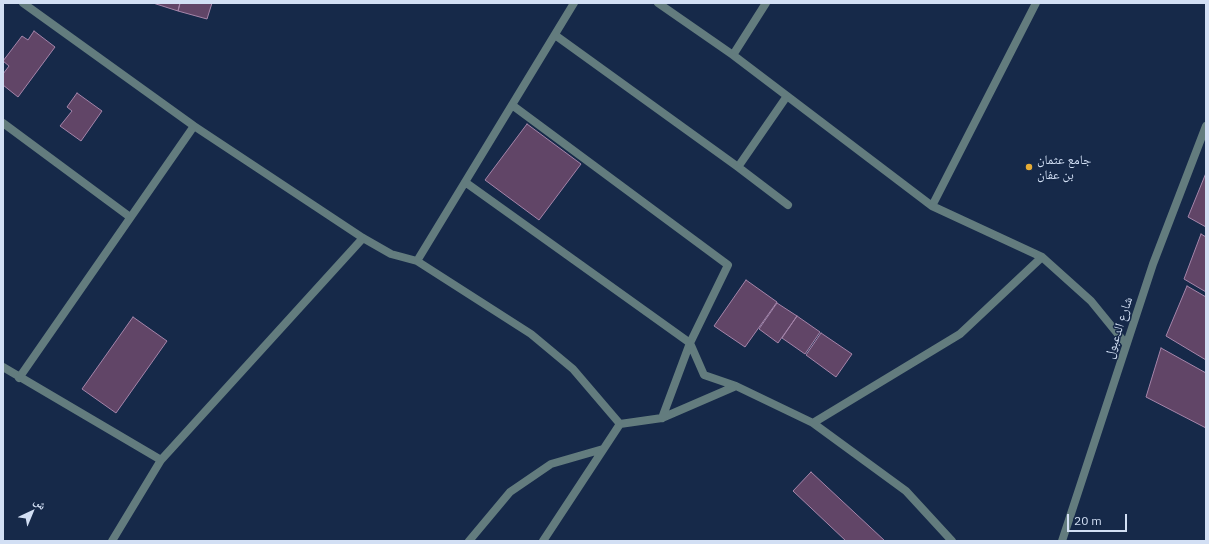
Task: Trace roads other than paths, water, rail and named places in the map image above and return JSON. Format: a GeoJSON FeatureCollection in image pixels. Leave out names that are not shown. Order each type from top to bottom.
{"type":"FeatureCollection","features":[{"type":"Feature","properties":{"kind":"street"},"geometry":{"type":"LineString","coordinates":[[23,3],[194,126],[362,238],[391,254],[417,261],[531,334],[573,369],[620,424]]}},
{"type":"Feature","properties":{"kind":"street"},"geometry":{"type":"LineString","coordinates":[[417,261],[574,3]]}},
{"type":"Feature","properties":{"kind":"street"},"geometry":{"type":"LineString","coordinates":[[658,3],[733,55],[932,206],[1042,257],[1091,301],[1126,344]]}},
{"type":"Feature","properties":{"kind":"street"},"geometry":{"type":"LineString","coordinates":[[733,55],[766,3]]}},
{"type":"Feature","properties":{"kind":"street"},"geometry":{"type":"LineString","coordinates":[[932,206],[1036,3]]}},
{"type":"Feature","properties":{"kind":"street"},"geometry":{"type":"LineString","coordinates":[[555,35],[738,167],[788,205]]}},
{"type":"Feature","properties":{"kind":"street"},"geometry":{"type":"LineString","coordinates":[[738,167],[787,96]]}},
{"type":"Feature","properties":{"kind":"street"},"geometry":{"type":"LineString","coordinates":[[512,105],[728,265],[690,343],[662,418]]}},
{"type":"Feature","properties":{"kind":"street"},"geometry":{"type":"LineString","coordinates":[[3,123],[130,217]]}},
{"type":"Feature","properties":{"kind":"street"},"geometry":{"type":"LineString","coordinates":[[19,378],[194,126]]}},
{"type":"Feature","properties":{"kind":"street","name":"شارع الدعبول"},"geometry":{"type":"LineString","coordinates":[[1062,541],[1153,264],[1206,126]]}},
{"type":"Feature","properties":{"kind":"street"},"geometry":{"type":"LineString","coordinates":[[466,182],[690,343],[704,375],[736,386],[813,423],[906,492],[952,541]]}},
{"type":"Feature","properties":{"kind":"street"},"geometry":{"type":"LineString","coordinates":[[112,541],[161,460],[362,238]]}},
{"type":"Feature","properties":{"kind":"street"},"geometry":{"type":"LineString","coordinates":[[813,423],[960,334],[1042,257]]}},
{"type":"Feature","properties":{"kind":"street"},"geometry":{"type":"LineString","coordinates":[[3,367],[19,378],[161,460]]}},
{"type":"Feature","properties":{"kind":"street"},"geometry":{"type":"LineString","coordinates":[[543,541],[620,424],[662,418],[736,386]]}},
{"type":"Feature","properties":{"kind":"street"},"geometry":{"type":"LineString","coordinates":[[469,541],[510,492],[550,464],[603,449]]}},
{"type":"Feature","properties":{"kind":"place","name":"جامع عثمان بن عفان"},"geometry":{"type":"Point","coordinates":[1029,167]}}]}
